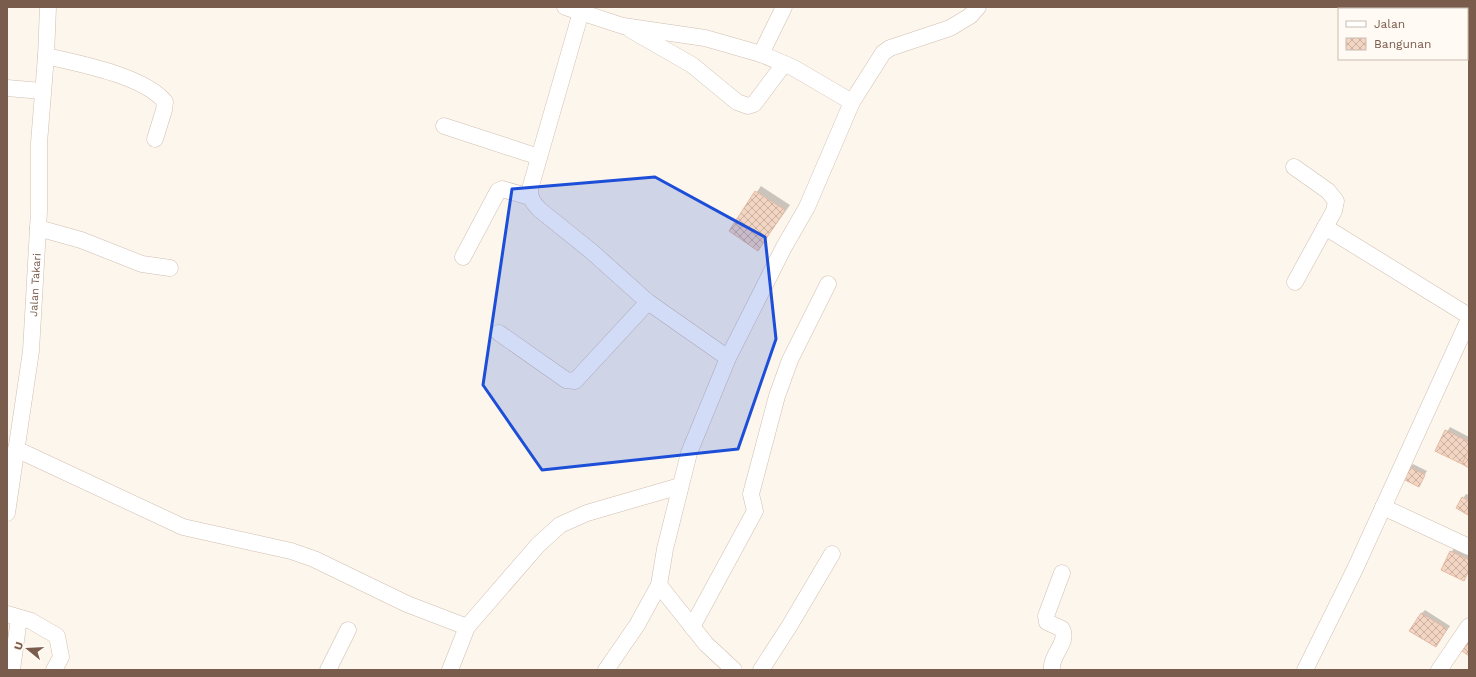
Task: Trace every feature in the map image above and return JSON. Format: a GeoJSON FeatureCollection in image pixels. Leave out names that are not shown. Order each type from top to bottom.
{"type":"FeatureCollection","features":[{"type":"Feature","properties":{"kind":"street","name":"Jalan Takari"},"geometry":{"type":"LineString","coordinates":[[7,513],[12,456],[31,351],[38,228],[39,144],[42,91],[46,56],[48,7]]}},
{"type":"Feature","properties":{"kind":"street"},"geometry":{"type":"LineString","coordinates":[[565,7],[623,26],[705,38],[761,54],[784,64],[852,102]]}},
{"type":"Feature","properties":{"kind":"street"},"geometry":{"type":"LineString","coordinates":[[761,54],[784,7]]}},
{"type":"Feature","properties":{"kind":"street"},"geometry":{"type":"LineString","coordinates":[[606,670],[637,625],[659,585],[665,549],[689,453],[728,358],[784,247],[807,207],[852,102],[882,53],[890,48],[950,28],[970,16],[978,7]]}},
{"type":"Feature","properties":{"kind":"street"},"geometry":{"type":"LineString","coordinates":[[581,12],[530,189],[530,197],[533,203],[540,210],[591,251],[648,302],[728,358]]}},
{"type":"Feature","properties":{"kind":"street"},"geometry":{"type":"LineString","coordinates":[[623,26],[692,65],[737,102],[748,106],[754,104],[784,64]]}},
{"type":"Feature","properties":{"kind":"street"},"geometry":{"type":"LineString","coordinates":[[46,56],[104,70],[146,87],[161,97],[165,102],[164,110],[155,140]]}},
{"type":"Feature","properties":{"kind":"street"},"geometry":{"type":"LineString","coordinates":[[7,88],[42,91]]}},
{"type":"Feature","properties":{"kind":"street"},"geometry":{"type":"LineString","coordinates":[[444,126],[539,157]]}},
{"type":"Feature","properties":{"kind":"street"},"geometry":{"type":"LineString","coordinates":[[1294,167],[1328,191],[1336,201],[1334,211],[1326,227],[1295,282]]}},
{"type":"Feature","properties":{"kind":"street"},"geometry":{"type":"LineString","coordinates":[[464,257],[498,191],[502,189],[530,197]]}},
{"type":"Feature","properties":{"kind":"street"},"geometry":{"type":"LineString","coordinates":[[1305,670],[1355,569],[1383,507],[1463,348],[1468,324],[1326,227]]}},
{"type":"Feature","properties":{"kind":"street"},"geometry":{"type":"LineString","coordinates":[[38,228],[81,240],[142,264],[170,268]]}},
{"type":"Feature","properties":{"kind":"street"},"geometry":{"type":"LineString","coordinates":[[692,627],[755,511],[752,494],[777,396],[790,360],[828,284]]}},
{"type":"Feature","properties":{"kind":"street"},"geometry":{"type":"LineString","coordinates":[[499,333],[566,380],[575,381],[648,302]]}},
{"type":"Feature","properties":{"kind":"street"},"geometry":{"type":"LineString","coordinates":[[12,456],[183,527],[291,551],[314,559],[407,604],[467,627]]}},
{"type":"Feature","properties":{"kind":"street"},"geometry":{"type":"LineString","coordinates":[[450,670],[467,627],[538,545],[560,525],[586,513],[680,486]]}},
{"type":"Feature","properties":{"kind":"street"},"geometry":{"type":"LineString","coordinates":[[1383,507],[1469,547]]}},
{"type":"Feature","properties":{"kind":"street"},"geometry":{"type":"LineString","coordinates":[[760,670],[790,625],[832,554]]}},
{"type":"Feature","properties":{"kind":"street"},"geometry":{"type":"LineString","coordinates":[[1052,670],[1052,662],[1064,638],[1064,632],[1062,629],[1047,622],[1046,616],[1062,573]]}},
{"type":"Feature","properties":{"kind":"street"},"geometry":{"type":"LineString","coordinates":[[659,585],[706,644],[734,670]]}},
{"type":"Feature","properties":{"kind":"street"},"geometry":{"type":"LineString","coordinates":[[12,670],[13,616],[31,621],[57,636],[61,657],[54,670]]}},
{"type":"Feature","properties":{"kind":"street"},"geometry":{"type":"LineString","coordinates":[[1439,670],[1469,626]]}},
{"type":"Feature","properties":{"kind":"street"},"geometry":{"type":"LineString","coordinates":[[327,668],[348,630]]}},
{"type":"Feature","properties":{"kind":"highlighted area"},"geometry":{"type":"Polygon","coordinates":[[[655,177],[765,237],[776,339],[738,449],[542,470],[483,385],[512,189],[655,177]]]}},
{"type":"Feature","properties":{"kind":"building"},"geometry":{"type":"Polygon","coordinates":[[[755,191],[785,210],[758,251],[729,231],[755,191]]]}},
{"type":"Feature","properties":{"kind":"building"},"geometry":{"type":"Polygon","coordinates":[[[1445,430],[1469,442],[1469,449],[1462,464],[1435,451],[1445,430]]]}},
{"type":"Feature","properties":{"kind":"building"},"geometry":{"type":"Polygon","coordinates":[[[1469,449],[1469,468],[1462,464],[1469,449]]]}},
{"type":"Feature","properties":{"kind":"building"},"geometry":{"type":"Polygon","coordinates":[[[1409,467],[1425,475],[1419,487],[1403,479],[1409,467]]]}},
{"type":"Feature","properties":{"kind":"building"},"geometry":{"type":"Polygon","coordinates":[[[1462,497],[1469,501],[1468,515],[1456,508],[1462,497]]]}},
{"type":"Feature","properties":{"kind":"building"},"geometry":{"type":"Polygon","coordinates":[[[1450,551],[1469,560],[1469,570],[1464,581],[1441,570],[1450,551]]]}},
{"type":"Feature","properties":{"kind":"building"},"geometry":{"type":"Polygon","coordinates":[[[1421,613],[1447,629],[1436,647],[1409,631],[1421,613]]]}},
{"type":"Feature","properties":{"kind":"building"},"geometry":{"type":"Polygon","coordinates":[[[1469,640],[1469,656],[1462,651],[1469,640]]]}}]}
